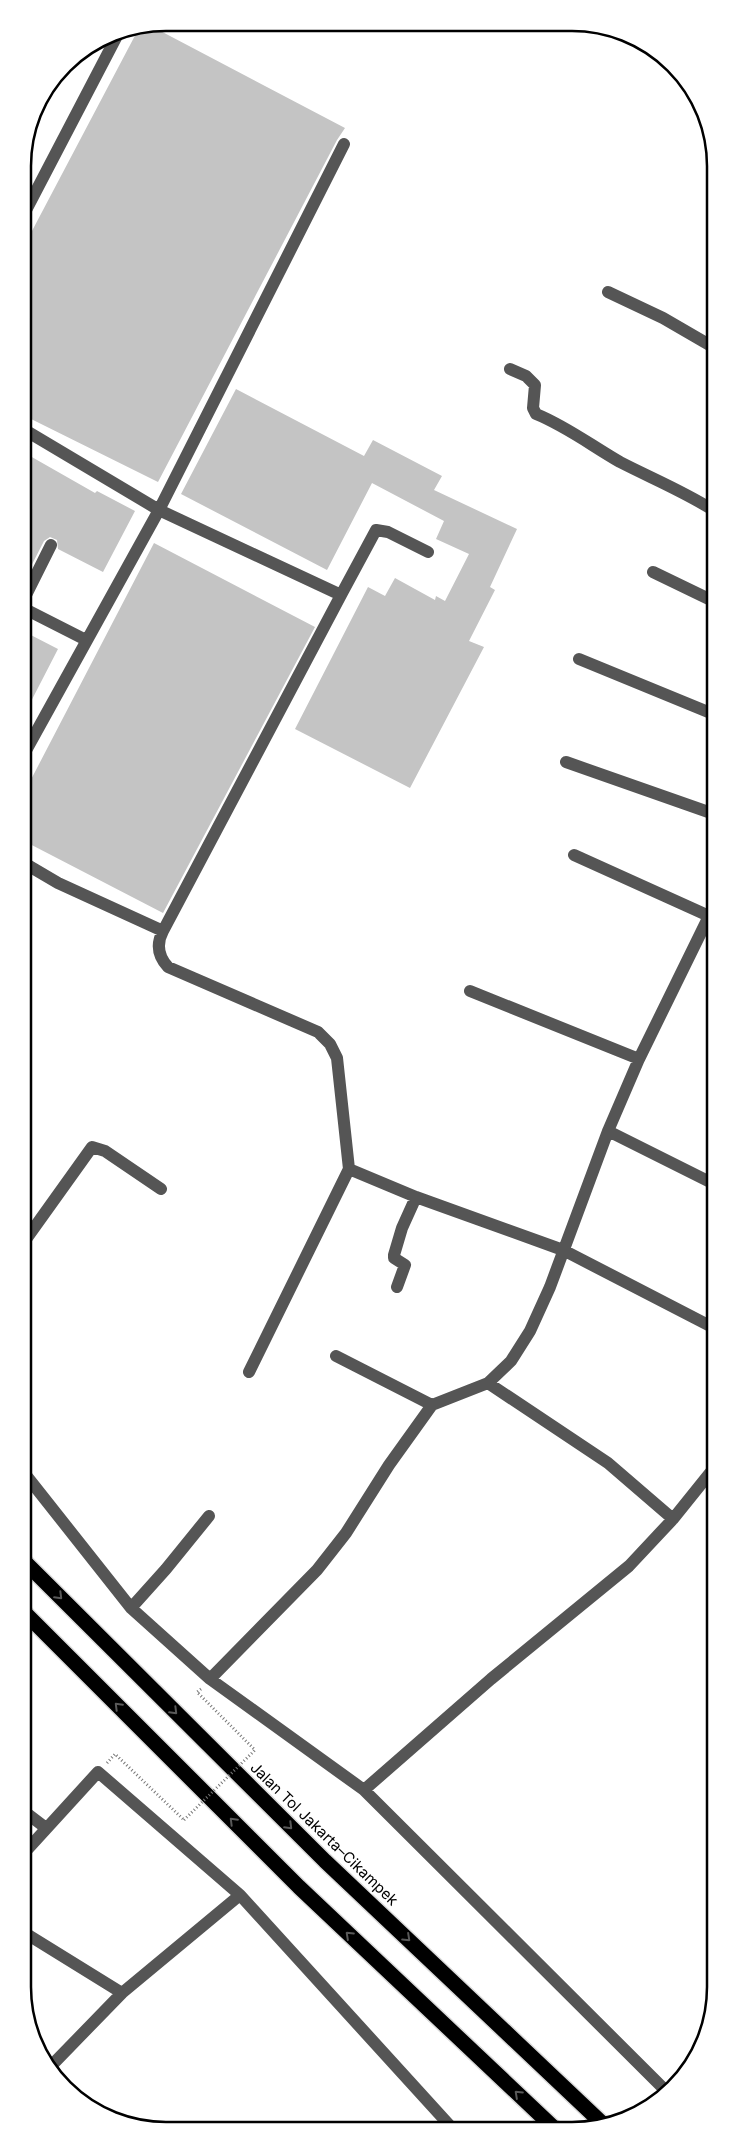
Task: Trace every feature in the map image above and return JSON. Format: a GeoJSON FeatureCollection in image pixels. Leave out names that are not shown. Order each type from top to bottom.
{"type":"FeatureCollection","features":[{"type":"Feature","properties":{"kind":"highway","name":"Jalan Tol Jakarta–Cikampek"},"geometry":{"type":"LineString","coordinates":[[31,1568],[324,1860],[598,2119]]}},
{"type":"Feature","properties":{"kind":"highway"},"geometry":{"type":"LineString","coordinates":[[31,1620],[299,1887],[548,2122]]}},
{"type":"Feature","properties":{"kind":"street"},"geometry":{"type":"LineString","coordinates":[[32,199],[115,42]]}},
{"type":"Feature","properties":{"kind":"street"},"geometry":{"type":"LineString","coordinates":[[32,740],[159,510],[344,144]]}},
{"type":"Feature","properties":{"kind":"street"},"geometry":{"type":"LineString","coordinates":[[608,292],[663,318],[707,343]]}},
{"type":"Feature","properties":{"kind":"street"},"geometry":{"type":"LineString","coordinates":[[510,369],[526,376],[535,385],[533,408],[536,414],[551,420],[620,462],[686,493],[707,506]]}},
{"type":"Feature","properties":{"kind":"street"},"geometry":{"type":"LineString","coordinates":[[32,434],[159,510],[341,595]]}},
{"type":"Feature","properties":{"kind":"street"},"geometry":{"type":"LineString","coordinates":[[249,1372],[349,1169],[337,1058],[330,1044],[318,1032],[168,967],[162,960],[158,939],[376,530],[388,532],[428,552]]}},
{"type":"Feature","properties":{"kind":"street"},"geometry":{"type":"LineString","coordinates":[[32,583],[51,545]]}},
{"type":"Feature","properties":{"kind":"street"},"geometry":{"type":"LineString","coordinates":[[653,572],[707,598]]}},
{"type":"Feature","properties":{"kind":"street"},"geometry":{"type":"LineString","coordinates":[[32,612],[86,640]]}},
{"type":"Feature","properties":{"kind":"street"},"geometry":{"type":"LineString","coordinates":[[579,659],[707,711]]}},
{"type":"Feature","properties":{"kind":"street"},"geometry":{"type":"LineString","coordinates":[[566,762],[707,811]]}},
{"type":"Feature","properties":{"kind":"street"},"geometry":{"type":"LineString","coordinates":[[574,854],[707,909]]}},
{"type":"Feature","properties":{"kind":"street"},"geometry":{"type":"LineString","coordinates":[[32,867],[58,883],[163,931]]}},
{"type":"Feature","properties":{"kind":"street"},"geometry":{"type":"LineString","coordinates":[[210,1679],[317,1570],[346,1533],[389,1464],[432,1405],[488,1383],[511,1361],[530,1332],[608,1131],[639,1059],[707,920]]}},
{"type":"Feature","properties":{"kind":"street"},"geometry":{"type":"LineString","coordinates":[[470,991],[639,1059]]}},
{"type":"Feature","properties":{"kind":"street"},"geometry":{"type":"LineString","coordinates":[[608,1131],[706,1180]]}},
{"type":"Feature","properties":{"kind":"street"},"geometry":{"type":"LineString","coordinates":[[31,1232],[92,1147],[98,1147],[105,1151],[161,1189]]}},
{"type":"Feature","properties":{"kind":"street"},"geometry":{"type":"LineString","coordinates":[[349,1169],[416,1198],[563,1250],[706,1324]]}},
{"type":"Feature","properties":{"kind":"street"},"geometry":{"type":"LineString","coordinates":[[397,1288],[405,1265],[394,1258],[394,1255],[402,1228],[416,1198]]}},
{"type":"Feature","properties":{"kind":"street"},"geometry":{"type":"LineString","coordinates":[[336,1356],[432,1405]]}},
{"type":"Feature","properties":{"kind":"street"},"geometry":{"type":"LineString","coordinates":[[488,1383],[608,1462],[673,1519]]}},
{"type":"Feature","properties":{"kind":"street"},"geometry":{"type":"LineString","coordinates":[[364,1790],[491,1679],[629,1566],[673,1519],[706,1478]]}},
{"type":"Feature","properties":{"kind":"street"},"geometry":{"type":"LineString","coordinates":[[31,1482],[131,1608],[210,1679],[364,1790],[661,2087]]}},
{"type":"Feature","properties":{"kind":"street"},"geometry":{"type":"LineString","coordinates":[[131,1608],[209,1516]]}},
{"type":"Feature","properties":{"kind":"street"},"geometry":{"type":"LineString","coordinates":[[31,1845],[98,1772],[240,1895],[447,2122]]}},
{"type":"Feature","properties":{"kind":"street"},"geometry":{"type":"LineString","coordinates":[[31,1817],[46,1828]]}},
{"type":"Feature","properties":{"kind":"street"},"geometry":{"type":"LineString","coordinates":[[54,2063],[122,1993],[240,1895]]}},
{"type":"Feature","properties":{"kind":"street"},"geometry":{"type":"LineString","coordinates":[[31,1937],[122,1993]]}},
{"type":"Feature","properties":{"kind":"path"},"geometry":{"type":"LineString","coordinates":[[115,1754],[184,1820],[254,1750],[197,1692]]}},
{"type":"Feature","properties":{"kind":"building"},"geometry":{"type":"Polygon","coordinates":[[[161,31],[345,128],[158,482],[32,419],[32,231],[135,35],[161,31]]]}},
{"type":"Feature","properties":{"kind":"building"},"geometry":{"type":"Polygon","coordinates":[[[236,389],[364,456],[373,440],[442,476],[434,490],[517,529],[490,587],[495,590],[469,641],[484,647],[410,788],[295,729],[368,587],[385,596],[395,578],[435,600],[436,596],[445,601],[469,554],[436,539],[444,521],[372,483],[327,570],[181,494],[236,389]]]}},
{"type":"Feature","properties":{"kind":"building"},"geometry":{"type":"Polygon","coordinates":[[[32,457],[95,493],[97,491],[135,511],[103,572],[58,549],[57,540],[50,537],[44,541],[32,565],[32,457]]]}},
{"type":"Feature","properties":{"kind":"building"},"geometry":{"type":"Polygon","coordinates":[[[154,543],[315,627],[163,913],[32,845],[32,778],[154,543]]]}},
{"type":"Feature","properties":{"kind":"building"},"geometry":{"type":"Polygon","coordinates":[[[32,635],[58,649],[32,700],[32,635]]]}}]}
